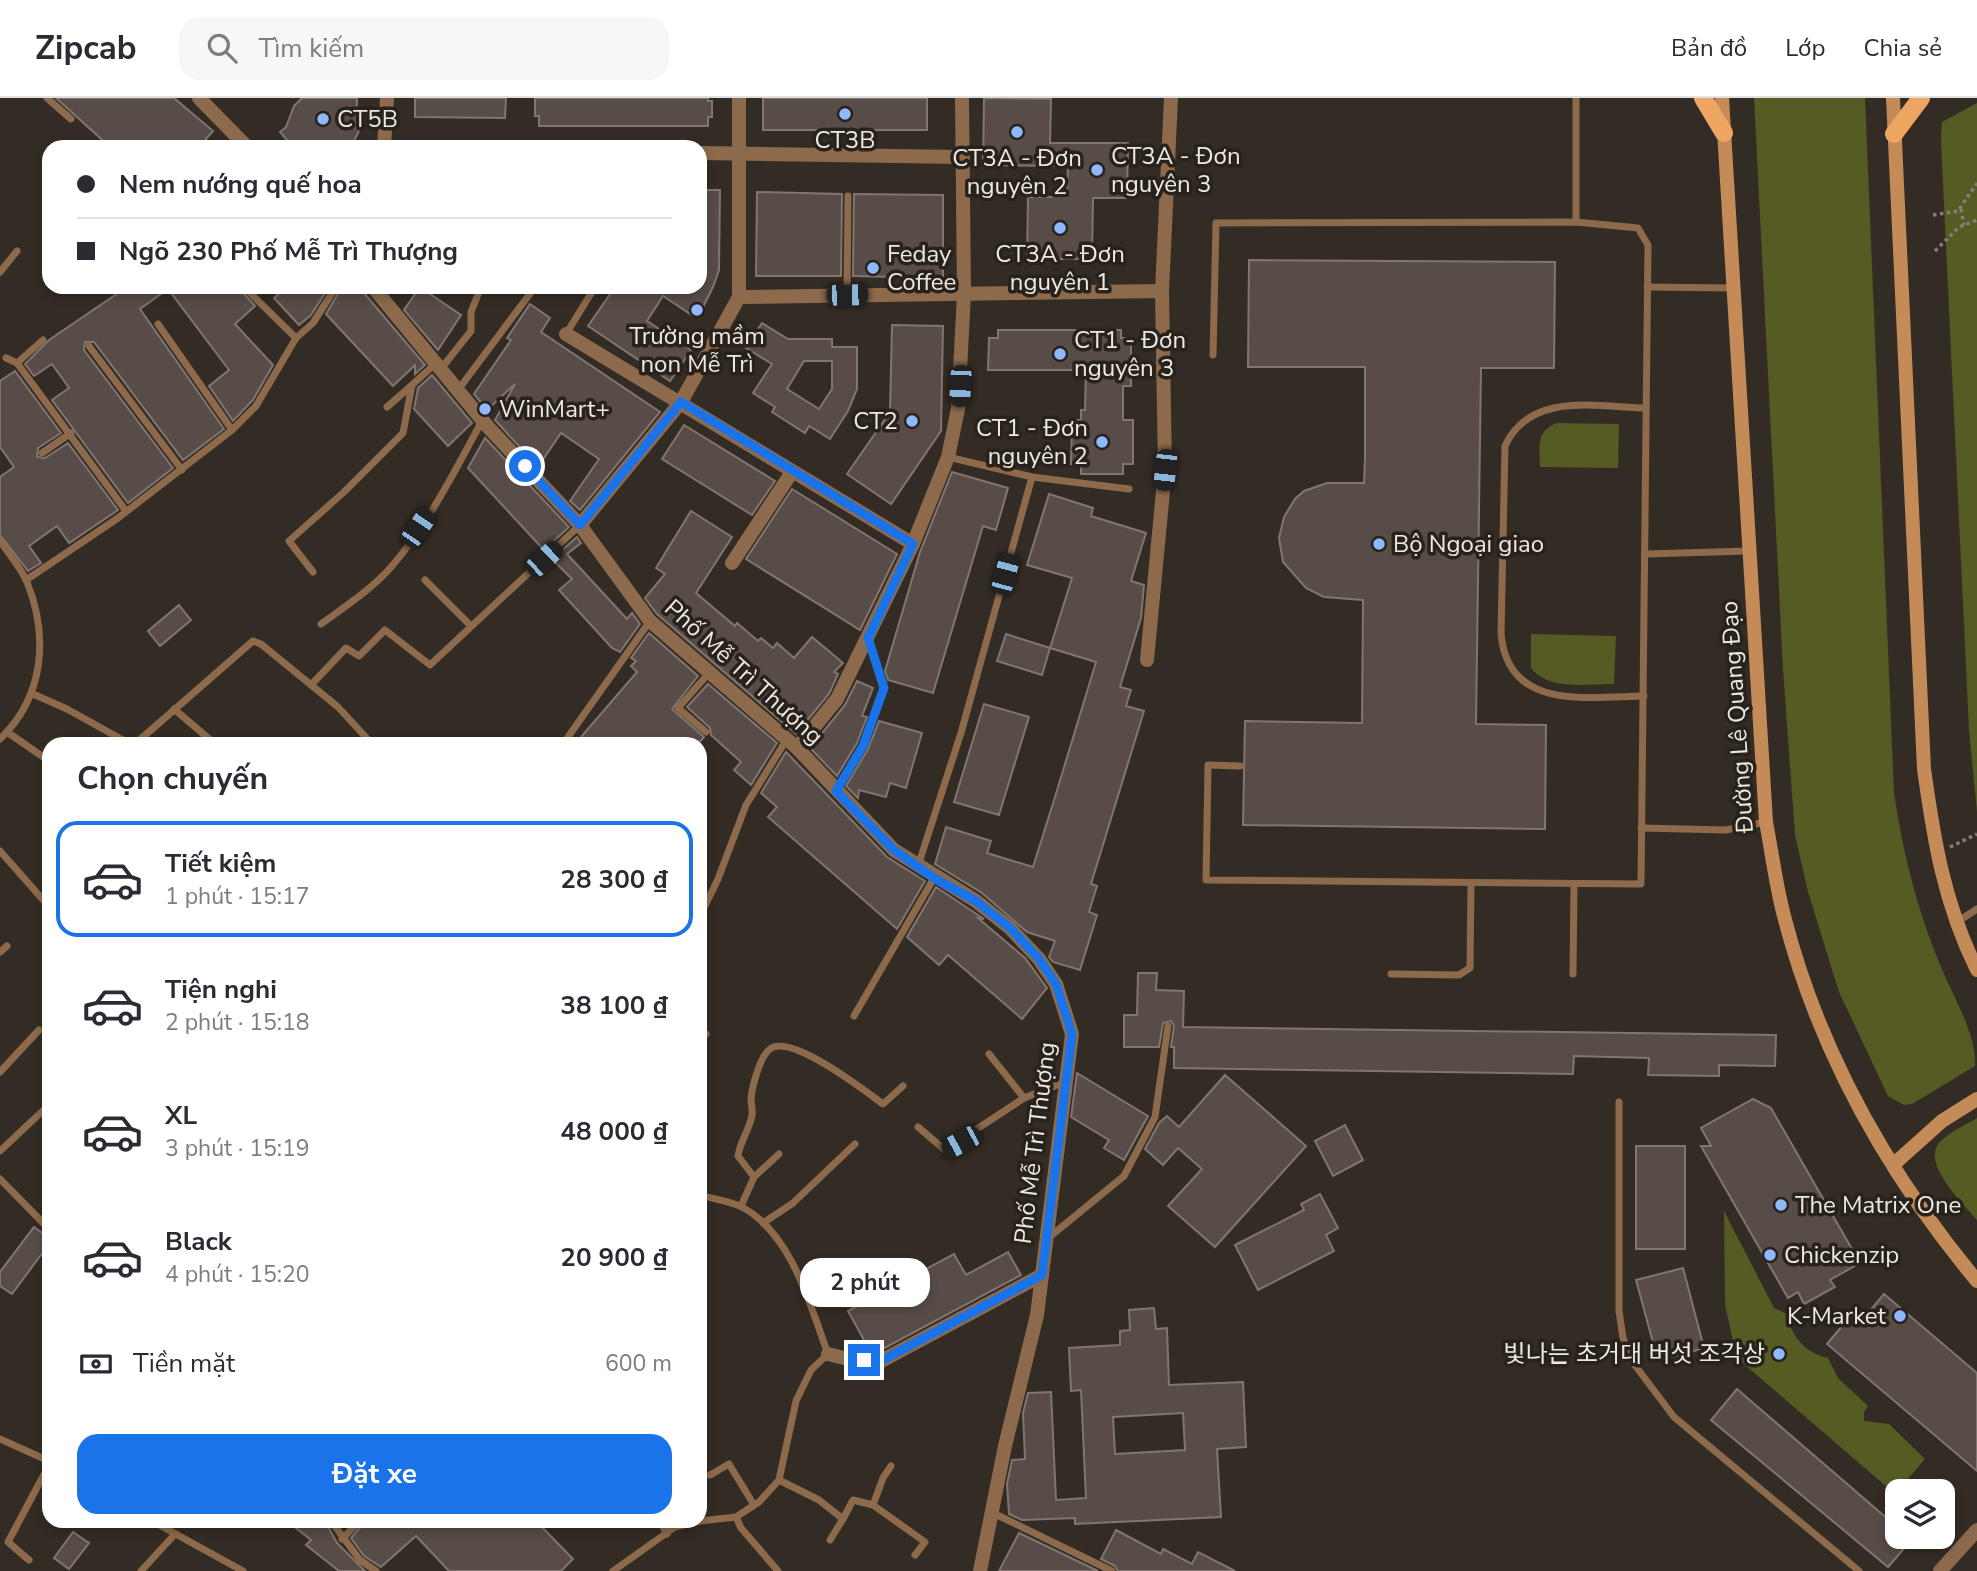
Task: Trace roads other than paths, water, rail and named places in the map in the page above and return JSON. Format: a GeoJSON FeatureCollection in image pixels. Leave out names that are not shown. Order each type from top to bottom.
{"type":"FeatureCollection","features":[{"type":"Feature","properties":{"kind":"main road"},"geometry":{"type":"LineString","coordinates":[[1703,98],[1724,133]]}},
{"type":"Feature","properties":{"kind":"main road","name":"Đường Lê Quang Đạo"},"geometry":{"type":"LineString","coordinates":[[1721,98],[1766,822],[1784,915],[1819,1024],[1847,1088],[1932,1227],[1977,1281]]}},
{"type":"Feature","properties":{"kind":"main road"},"geometry":{"type":"LineString","coordinates":[[1894,98],[1924,768],[1936,854],[1955,923],[1977,970]]}},
{"type":"Feature","properties":{"kind":"main road"},"geometry":{"type":"LineString","coordinates":[[1895,134],[1921,98]]}},
{"type":"Feature","properties":{"kind":"main road"},"geometry":{"type":"LineString","coordinates":[[1894,1164],[1942,1121],[1977,1099]]}},
{"type":"Feature","properties":{"kind":"street"},"geometry":{"type":"LineString","coordinates":[[199,98],[239,140]]}},
{"type":"Feature","properties":{"kind":"street"},"geometry":{"type":"LineString","coordinates":[[384,140],[387,98]]}},
{"type":"Feature","properties":{"kind":"street"},"geometry":{"type":"LineString","coordinates":[[580,525],[681,402],[739,297],[739,98]]}},
{"type":"Feature","properties":{"kind":"street"},"geometry":{"type":"LineString","coordinates":[[792,743],[837,699],[913,544],[948,457],[958,409],[964,294],[962,98]]}},
{"type":"Feature","properties":{"kind":"street"},"geometry":{"type":"LineString","coordinates":[[1147,660],[1165,470],[1162,291],[1171,98]]}},
{"type":"Feature","properties":{"kind":"street"},"geometry":{"type":"LineString","coordinates":[[707,153],[961,157]]}},
{"type":"Feature","properties":{"kind":"street"},"geometry":{"type":"LineString","coordinates":[[739,297],[1162,291]]}},
{"type":"Feature","properties":{"kind":"street","name":"Phố Mễ Trì Thượng"},"geometry":{"type":"LineString","coordinates":[[379,294],[437,367],[580,525],[650,621],[792,743],[894,850],[934,878],[976,901],[1010,928],[1039,959],[1056,984],[1072,1034],[1037,1315],[1005,1446],[980,1571]]}},
{"type":"Feature","properties":{"kind":"street"},"geometry":{"type":"LineString","coordinates":[[566,334],[913,544]]}},
{"type":"Feature","properties":{"kind":"street"},"geometry":{"type":"LineString","coordinates":[[732,563],[792,472]]}},
{"type":"Feature","properties":{"kind":"street"},"geometry":{"type":"LineString","coordinates":[[828,1354],[848,1359],[881,1361],[1042,1275]]}},
{"type":"Feature","properties":{"kind":"street"},"geometry":{"type":"LineString","coordinates":[[1940,1571],[1977,1530]]}},
{"type":"Feature","properties":{"kind":"lane"},"geometry":{"type":"LineString","coordinates":[[47,98],[71,119]]}},
{"type":"Feature","properties":{"kind":"lane"},"geometry":{"type":"LineString","coordinates":[[1576,98],[1576,222]]}},
{"type":"Feature","properties":{"kind":"lane"},"geometry":{"type":"LineString","coordinates":[[847,295],[848,196]]}},
{"type":"Feature","properties":{"kind":"lane"},"geometry":{"type":"LineString","coordinates":[[1213,355],[1216,223],[1576,222],[1638,229],[1648,246],[1641,884],[1206,880],[1208,765],[1240,765]]}},
{"type":"Feature","properties":{"kind":"lane"},"geometry":{"type":"LineString","coordinates":[[0,272],[17,251]]}},
{"type":"Feature","properties":{"kind":"lane"},"geometry":{"type":"LineString","coordinates":[[1647,287],[1734,288]]}},
{"type":"Feature","properties":{"kind":"lane"},"geometry":{"type":"LineString","coordinates":[[251,294],[296,338]]}},
{"type":"Feature","properties":{"kind":"lane"},"geometry":{"type":"LineString","coordinates":[[26,580],[126,511],[232,430],[256,406],[296,338],[313,323],[332,294]]}},
{"type":"Feature","properties":{"kind":"lane"},"geometry":{"type":"LineString","coordinates":[[387,407],[437,367],[471,331],[471,312],[478,294]]}},
{"type":"Feature","properties":{"kind":"lane"},"geometry":{"type":"LineString","coordinates":[[458,390],[530,294]]}},
{"type":"Feature","properties":{"kind":"lane"},"geometry":{"type":"LineString","coordinates":[[566,334],[591,294]]}},
{"type":"Feature","properties":{"kind":"lane"},"geometry":{"type":"LineString","coordinates":[[159,324],[232,430]]}},
{"type":"Feature","properties":{"kind":"lane"},"geometry":{"type":"LineString","coordinates":[[17,363],[43,340]]}},
{"type":"Feature","properties":{"kind":"lane"},"geometry":{"type":"LineString","coordinates":[[89,345],[182,470]]}},
{"type":"Feature","properties":{"kind":"lane"},"geometry":{"type":"LineString","coordinates":[[6,358],[17,363],[126,511]]}},
{"type":"Feature","properties":{"kind":"lane"},"geometry":{"type":"LineString","coordinates":[[313,572],[289,541],[403,433],[412,385]]}},
{"type":"Feature","properties":{"kind":"lane"},"geometry":{"type":"LineString","coordinates":[[1644,696],[1564,696],[1544,693],[1523,683],[1509,667],[1502,652],[1501,633],[1505,446],[1510,435],[1533,414],[1551,407],[1646,408]]}},
{"type":"Feature","properties":{"kind":"lane"},"geometry":{"type":"LineString","coordinates":[[321,624],[359,597],[392,566],[444,490],[484,419]]}},
{"type":"Feature","properties":{"kind":"lane"},"geometry":{"type":"LineString","coordinates":[[42,453],[71,433]]}},
{"type":"Feature","properties":{"kind":"lane"},"geometry":{"type":"LineString","coordinates":[[948,457],[1032,477],[1129,488]]}},
{"type":"Feature","properties":{"kind":"lane"},"geometry":{"type":"LineString","coordinates":[[918,866],[961,733],[1032,477]]}},
{"type":"Feature","properties":{"kind":"lane"},"geometry":{"type":"LineString","coordinates":[[312,684],[346,648],[359,656],[386,631],[430,665],[580,525]]}},
{"type":"Feature","properties":{"kind":"lane"},"geometry":{"type":"LineString","coordinates":[[0,541],[26,580],[41,633],[33,694],[8,732],[0,739]]}},
{"type":"Feature","properties":{"kind":"lane"},"geometry":{"type":"LineString","coordinates":[[1646,554],[1748,551]]}},
{"type":"Feature","properties":{"kind":"lane"},"geometry":{"type":"LineString","coordinates":[[425,580],[471,626]]}},
{"type":"Feature","properties":{"kind":"lane"},"geometry":{"type":"LineString","coordinates":[[568,737],[650,621]]}},
{"type":"Feature","properties":{"kind":"lane"},"geometry":{"type":"LineString","coordinates":[[836,791],[863,746],[884,688],[868,638]]}},
{"type":"Feature","properties":{"kind":"lane"},"geometry":{"type":"LineString","coordinates":[[140,737],[253,641],[261,644],[312,684],[365,737]]}},
{"type":"Feature","properties":{"kind":"lane"},"geometry":{"type":"LineString","coordinates":[[706,732],[678,708],[709,673]]}},
{"type":"Feature","properties":{"kind":"lane"},"geometry":{"type":"LineString","coordinates":[[33,694],[119,737]]}},
{"type":"Feature","properties":{"kind":"lane"},"geometry":{"type":"LineString","coordinates":[[174,709],[207,737]]}},
{"type":"Feature","properties":{"kind":"lane"},"geometry":{"type":"LineString","coordinates":[[8,732],[42,756]]}},
{"type":"Feature","properties":{"kind":"lane"},"geometry":{"type":"LineString","coordinates":[[707,899],[746,805],[792,743]]}},
{"type":"Feature","properties":{"kind":"lane"},"geometry":{"type":"LineString","coordinates":[[1641,828],[1727,830],[1766,822]]}},
{"type":"Feature","properties":{"kind":"lane"},"geometry":{"type":"LineString","coordinates":[[0,851],[42,899]]}},
{"type":"Feature","properties":{"kind":"lane"},"geometry":{"type":"LineString","coordinates":[[853,1016],[934,878]]}},
{"type":"Feature","properties":{"kind":"lane"},"geometry":{"type":"LineString","coordinates":[[1391,974],[1459,975],[1470,968],[1471,883]]}},
{"type":"Feature","properties":{"kind":"lane"},"geometry":{"type":"LineString","coordinates":[[1573,974],[1574,884]]}},
{"type":"Feature","properties":{"kind":"lane"},"geometry":{"type":"LineString","coordinates":[[1955,923],[1977,909]]}},
{"type":"Feature","properties":{"kind":"lane"},"geometry":{"type":"LineString","coordinates":[[0,952],[7,946]]}},
{"type":"Feature","properties":{"kind":"lane"},"geometry":{"type":"LineString","coordinates":[[1046,1239],[1124,1175],[1155,1117],[1168,1026]]}},
{"type":"Feature","properties":{"kind":"lane"},"geometry":{"type":"LineString","coordinates":[[0,1072],[39,1030]]}},
{"type":"Feature","properties":{"kind":"lane"},"geometry":{"type":"LineString","coordinates":[[754,1177],[738,1156],[738,1149],[752,1115],[751,1098],[763,1058],[770,1049],[780,1046],[830,1065],[883,1104],[903,1086]]}},
{"type":"Feature","properties":{"kind":"lane"},"geometry":{"type":"LineString","coordinates":[[989,1054],[1024,1098]]}},
{"type":"Feature","properties":{"kind":"lane"},"geometry":{"type":"LineString","coordinates":[[918,1127],[945,1150],[1024,1098],[1066,1081]]}},
{"type":"Feature","properties":{"kind":"lane"},"geometry":{"type":"LineString","coordinates":[[1619,1102],[1619,1311],[1623,1338],[1631,1360],[1674,1417],[1859,1571]]}},
{"type":"Feature","properties":{"kind":"lane"},"geometry":{"type":"LineString","coordinates":[[0,1152],[42,1112]]}},
{"type":"Feature","properties":{"kind":"lane"},"geometry":{"type":"LineString","coordinates":[[763,1223],[793,1203],[855,1144]]}},
{"type":"Feature","properties":{"kind":"lane"},"geometry":{"type":"LineString","coordinates":[[741,1206],[754,1177],[779,1154]]}},
{"type":"Feature","properties":{"kind":"lane"},"geometry":{"type":"LineString","coordinates":[[0,1179],[42,1222]]}},
{"type":"Feature","properties":{"kind":"lane"},"geometry":{"type":"LineString","coordinates":[[707,1197],[741,1206],[763,1223],[781,1246],[806,1292],[828,1354],[811,1370],[796,1401],[779,1480],[754,1505],[736,1517],[707,1520]]}},
{"type":"Feature","properties":{"kind":"lane"},"geometry":{"type":"LineString","coordinates":[[0,1439],[42,1460]]}},
{"type":"Feature","properties":{"kind":"lane"},"geometry":{"type":"LineString","coordinates":[[710,1475],[729,1465],[754,1505]]}},
{"type":"Feature","properties":{"kind":"lane"},"geometry":{"type":"LineString","coordinates":[[873,1505],[891,1465]]}},
{"type":"Feature","properties":{"kind":"lane"},"geometry":{"type":"LineString","coordinates":[[29,1560],[8,1542],[42,1476]]}},
{"type":"Feature","properties":{"kind":"lane"},"geometry":{"type":"LineString","coordinates":[[779,1480],[818,1500],[843,1519]]}},
{"type":"Feature","properties":{"kind":"lane"},"geometry":{"type":"LineString","coordinates":[[830,1540],[853,1500],[873,1505],[925,1542],[915,1555]]}},
{"type":"Feature","properties":{"kind":"lane"},"geometry":{"type":"LineString","coordinates":[[993,1513],[1112,1571]]}},
{"type":"Feature","properties":{"kind":"lane"},"geometry":{"type":"LineString","coordinates":[[736,1517],[741,1528],[778,1571]]}},
{"type":"Feature","properties":{"kind":"lane"},"geometry":{"type":"LineString","coordinates":[[164,1528],[243,1571]]}},
{"type":"Feature","properties":{"kind":"lane"},"geometry":{"type":"LineString","coordinates":[[335,1528],[360,1560],[376,1571]]}},
{"type":"Feature","properties":{"kind":"lane"},"geometry":{"type":"LineString","coordinates":[[342,1539],[353,1528]]}},
{"type":"Feature","properties":{"kind":"lane"},"geometry":{"type":"LineString","coordinates":[[664,1528],[667,1534]]}},
{"type":"Feature","properties":{"kind":"lane"},"geometry":{"type":"LineString","coordinates":[[613,1571],[674,1528]]}},
{"type":"Feature","properties":{"kind":"lane"},"geometry":{"type":"LineString","coordinates":[[141,1571],[175,1534]]}},
{"type":"Feature","properties":{"kind":"place","name":"CT3B"},"geometry":{"type":"Point","coordinates":[845,114]}},
{"type":"Feature","properties":{"kind":"place","name":"CT5B"},"geometry":{"type":"Point","coordinates":[323,119]}},
{"type":"Feature","properties":{"kind":"place","name":"CT3A - Đơn nguyên 2"},"geometry":{"type":"Point","coordinates":[1017,132]}},
{"type":"Feature","properties":{"kind":"place","name":"CT3A - Đơn nguyên 3"},"geometry":{"type":"Point","coordinates":[1097,170]}},
{"type":"Feature","properties":{"kind":"place","name":"CT3A - Đơn nguyên 1"},"geometry":{"type":"Point","coordinates":[1060,228]}},
{"type":"Feature","properties":{"kind":"place","name":"Feday Coffee"},"geometry":{"type":"Point","coordinates":[873,268]}},
{"type":"Feature","properties":{"kind":"place","name":"Trường mầm non Mễ Trì"},"geometry":{"type":"Point","coordinates":[697,310]}},
{"type":"Feature","properties":{"kind":"place","name":"CT1 - Đơn nguyên 3"},"geometry":{"type":"Point","coordinates":[1060,354]}},
{"type":"Feature","properties":{"kind":"place","name":"WinMart+"},"geometry":{"type":"Point","coordinates":[485,409]}},
{"type":"Feature","properties":{"kind":"place","name":"CT2"},"geometry":{"type":"Point","coordinates":[912,421]}},
{"type":"Feature","properties":{"kind":"place","name":"CT1 - Đơn nguyên 2"},"geometry":{"type":"Point","coordinates":[1102,442]}},
{"type":"Feature","properties":{"kind":"place","name":"Bộ Ngoại giao"},"geometry":{"type":"Point","coordinates":[1379,544]}},
{"type":"Feature","properties":{"kind":"place","name":"The Matrix One"},"geometry":{"type":"Point","coordinates":[1781,1205]}},
{"type":"Feature","properties":{"kind":"place","name":"Chickenzip"},"geometry":{"type":"Point","coordinates":[1770,1255]}},
{"type":"Feature","properties":{"kind":"place","name":"K-Market"},"geometry":{"type":"Point","coordinates":[1900,1316]}},
{"type":"Feature","properties":{"kind":"place","name":"빛나는 초거대 버섯 조각상"},"geometry":{"type":"Point","coordinates":[1779,1354]}}]}
